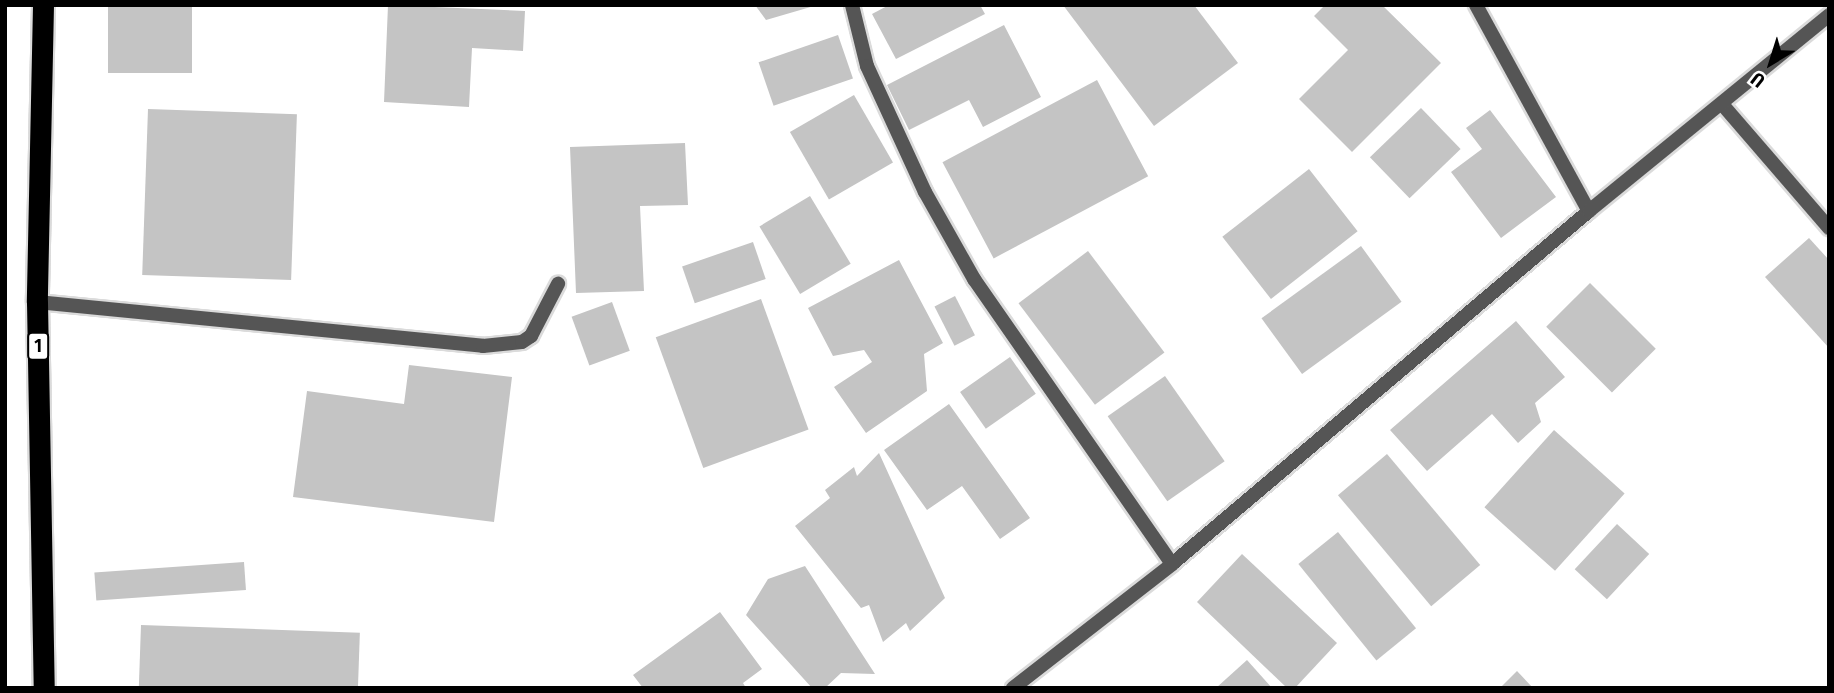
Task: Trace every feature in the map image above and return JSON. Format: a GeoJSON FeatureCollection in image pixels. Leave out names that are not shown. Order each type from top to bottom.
{"type":"FeatureCollection","features":[{"type":"Feature","properties":{"kind":"highway","name":"1"},"geometry":{"type":"LineString","coordinates":[[43,5],[37,302],[44,688]]}},
{"type":"Feature","properties":{"kind":"street"},"geometry":{"type":"LineString","coordinates":[[852,5],[867,66],[925,192],[974,279],[1172,564]]}},
{"type":"Feature","properties":{"kind":"street"},"geometry":{"type":"LineString","coordinates":[[1476,5],[1589,211]]}},
{"type":"Feature","properties":{"kind":"street"},"geometry":{"type":"LineString","coordinates":[[1013,688],[1172,564],[1589,211],[1829,15]]}},
{"type":"Feature","properties":{"kind":"street"},"geometry":{"type":"LineString","coordinates":[[1722,104],[1829,228]]}},
{"type":"Feature","properties":{"kind":"street"},"geometry":{"type":"LineString","coordinates":[[37,302],[483,346],[522,342],[531,335],[558,284]]}},
{"type":"Feature","properties":{"kind":"building"},"geometry":{"type":"Polygon","coordinates":[[[108,5],[192,5],[192,73],[108,73],[108,5]]]}},
{"type":"Feature","properties":{"kind":"building"},"geometry":{"type":"Polygon","coordinates":[[[388,5],[525,11],[523,51],[472,48],[469,107],[384,102],[388,5]]]}},
{"type":"Feature","properties":{"kind":"building"},"geometry":{"type":"Polygon","coordinates":[[[755,5],[813,5],[814,6],[766,20],[755,5]]]}},
{"type":"Feature","properties":{"kind":"building"},"geometry":{"type":"Polygon","coordinates":[[[889,5],[980,5],[985,14],[896,59],[872,14],[889,5]]]}},
{"type":"Feature","properties":{"kind":"building"},"geometry":{"type":"Polygon","coordinates":[[[1063,5],[1194,5],[1238,63],[1154,126],[1063,5]]]}},
{"type":"Feature","properties":{"kind":"building"},"geometry":{"type":"Polygon","coordinates":[[[1325,5],[1382,5],[1441,63],[1352,152],[1299,99],[1348,50],[1314,16],[1325,5]]]}},
{"type":"Feature","properties":{"kind":"building"},"geometry":{"type":"Polygon","coordinates":[[[1004,25],[1041,97],[983,127],[969,100],[909,130],[887,85],[1004,25]]]}},
{"type":"Feature","properties":{"kind":"building"},"geometry":{"type":"Polygon","coordinates":[[[838,35],[853,78],[774,106],[759,62],[838,35]]]}},
{"type":"Feature","properties":{"kind":"building"},"geometry":{"type":"Polygon","coordinates":[[[1097,80],[1148,176],[994,258],[942,162],[1097,80]]]}},
{"type":"Feature","properties":{"kind":"building"},"geometry":{"type":"Polygon","coordinates":[[[854,95],[893,163],[829,200],[790,132],[854,95]]]}},
{"type":"Feature","properties":{"kind":"building"},"geometry":{"type":"Polygon","coordinates":[[[1421,108],[1461,149],[1410,198],[1370,157],[1421,108]]]}},
{"type":"Feature","properties":{"kind":"building"},"geometry":{"type":"Polygon","coordinates":[[[148,109],[297,114],[291,280],[142,275],[148,109]]]}},
{"type":"Feature","properties":{"kind":"building"},"geometry":{"type":"Polygon","coordinates":[[[1490,110],[1556,197],[1501,238],[1451,172],[1482,149],[1466,128],[1490,110]]]}},
{"type":"Feature","properties":{"kind":"building"},"geometry":{"type":"Polygon","coordinates":[[[685,143],[688,205],[640,206],[644,291],[576,293],[570,147],[685,143]]]}},
{"type":"Feature","properties":{"kind":"building"},"geometry":{"type":"Polygon","coordinates":[[[1309,169],[1358,231],[1271,299],[1222,237],[1309,169]]]}},
{"type":"Feature","properties":{"kind":"building"},"geometry":{"type":"Polygon","coordinates":[[[810,196],[851,264],[800,294],[759,226],[810,196]]]}},
{"type":"Feature","properties":{"kind":"building"},"geometry":{"type":"Polygon","coordinates":[[[1809,238],[1829,260],[1829,348],[1765,277],[1809,238]]]}},
{"type":"Feature","properties":{"kind":"building"},"geometry":{"type":"Polygon","coordinates":[[[753,242],[766,279],[695,303],[682,266],[753,242]]]}},
{"type":"Feature","properties":{"kind":"building"},"geometry":{"type":"Polygon","coordinates":[[[1361,246],[1402,302],[1302,374],[1261,318],[1361,246]]]}},
{"type":"Feature","properties":{"kind":"building"},"geometry":{"type":"Polygon","coordinates":[[[1088,251],[1164,352],[1095,405],[1019,303],[1088,251]]]}},
{"type":"Feature","properties":{"kind":"building"},"geometry":{"type":"Polygon","coordinates":[[[899,260],[943,343],[924,354],[927,391],[866,433],[834,387],[872,362],[864,350],[833,356],[808,308],[899,260]]]}},
{"type":"Feature","properties":{"kind":"building"},"geometry":{"type":"Polygon","coordinates":[[[1590,283],[1656,349],[1612,393],[1546,327],[1590,283]]]}},
{"type":"Feature","properties":{"kind":"building"},"geometry":{"type":"Polygon","coordinates":[[[955,296],[975,335],[954,346],[935,306],[955,296]]]}},
{"type":"Feature","properties":{"kind":"building"},"geometry":{"type":"Polygon","coordinates":[[[761,299],[809,430],[703,468],[656,337],[761,299]]]}},
{"type":"Feature","properties":{"kind":"building"},"geometry":{"type":"Polygon","coordinates":[[[612,302],[630,351],[589,366],[572,317],[612,302]]]}},
{"type":"Feature","properties":{"kind":"building"},"geometry":{"type":"Polygon","coordinates":[[[1516,321],[1565,377],[1535,403],[1541,422],[1518,443],[1492,414],[1427,471],[1390,430],[1516,321]]]}},
{"type":"Feature","properties":{"kind":"building"},"geometry":{"type":"Polygon","coordinates":[[[1010,357],[1036,394],[986,429],[960,392],[1010,357]]]}},
{"type":"Feature","properties":{"kind":"building"},"geometry":{"type":"Polygon","coordinates":[[[409,365],[512,377],[494,522],[293,497],[307,391],[404,404],[409,365]]]}},
{"type":"Feature","properties":{"kind":"building"},"geometry":{"type":"Polygon","coordinates":[[[1165,376],[1225,461],[1167,501],[1108,416],[1165,376]]]}},
{"type":"Feature","properties":{"kind":"building"},"geometry":{"type":"Polygon","coordinates":[[[949,404],[1030,518],[1000,539],[962,486],[927,510],[884,450],[949,404]]]}},
{"type":"Feature","properties":{"kind":"building"},"geometry":{"type":"Polygon","coordinates":[[[1554,430],[1625,494],[1555,571],[1484,507],[1554,430]]]}},
{"type":"Feature","properties":{"kind":"building"},"geometry":{"type":"Polygon","coordinates":[[[879,453],[945,598],[910,631],[906,623],[883,642],[869,605],[861,608],[795,526],[830,498],[825,490],[854,467],[857,476],[879,453]]]}},
{"type":"Feature","properties":{"kind":"building"},"geometry":{"type":"Polygon","coordinates":[[[1387,454],[1480,565],[1431,606],[1338,495],[1387,454]]]}},
{"type":"Feature","properties":{"kind":"building"},"geometry":{"type":"Polygon","coordinates":[[[1617,524],[1649,554],[1607,599],[1575,569],[1617,524]]]}},
{"type":"Feature","properties":{"kind":"building"},"geometry":{"type":"Polygon","coordinates":[[[1338,532],[1416,628],[1376,660],[1298,564],[1338,532]]]}},
{"type":"Feature","properties":{"kind":"building"},"geometry":{"type":"Polygon","coordinates":[[[1242,554],[1337,643],[1295,688],[1287,688],[1197,602],[1242,554]]]}},
{"type":"Feature","properties":{"kind":"building"},"geometry":{"type":"Polygon","coordinates":[[[244,562],[246,590],[96,600],[94,572],[244,562]]]}},
{"type":"Feature","properties":{"kind":"building"},"geometry":{"type":"Polygon","coordinates":[[[805,566],[875,674],[841,673],[825,688],[812,688],[746,615],[768,579],[805,566]]]}},
{"type":"Feature","properties":{"kind":"building"},"geometry":{"type":"Polygon","coordinates":[[[720,612],[762,669],[743,683],[746,688],[643,688],[633,675],[720,612]]]}},
{"type":"Feature","properties":{"kind":"building"},"geometry":{"type":"Polygon","coordinates":[[[141,625],[360,633],[358,688],[139,688],[141,625]]]}},
{"type":"Feature","properties":{"kind":"building"},"geometry":{"type":"Polygon","coordinates":[[[1247,660],[1272,688],[1216,688],[1247,660]]]}},
{"type":"Feature","properties":{"kind":"building"},"geometry":{"type":"Polygon","coordinates":[[[1517,671],[1533,688],[1500,688],[1517,671]]]}}]}
